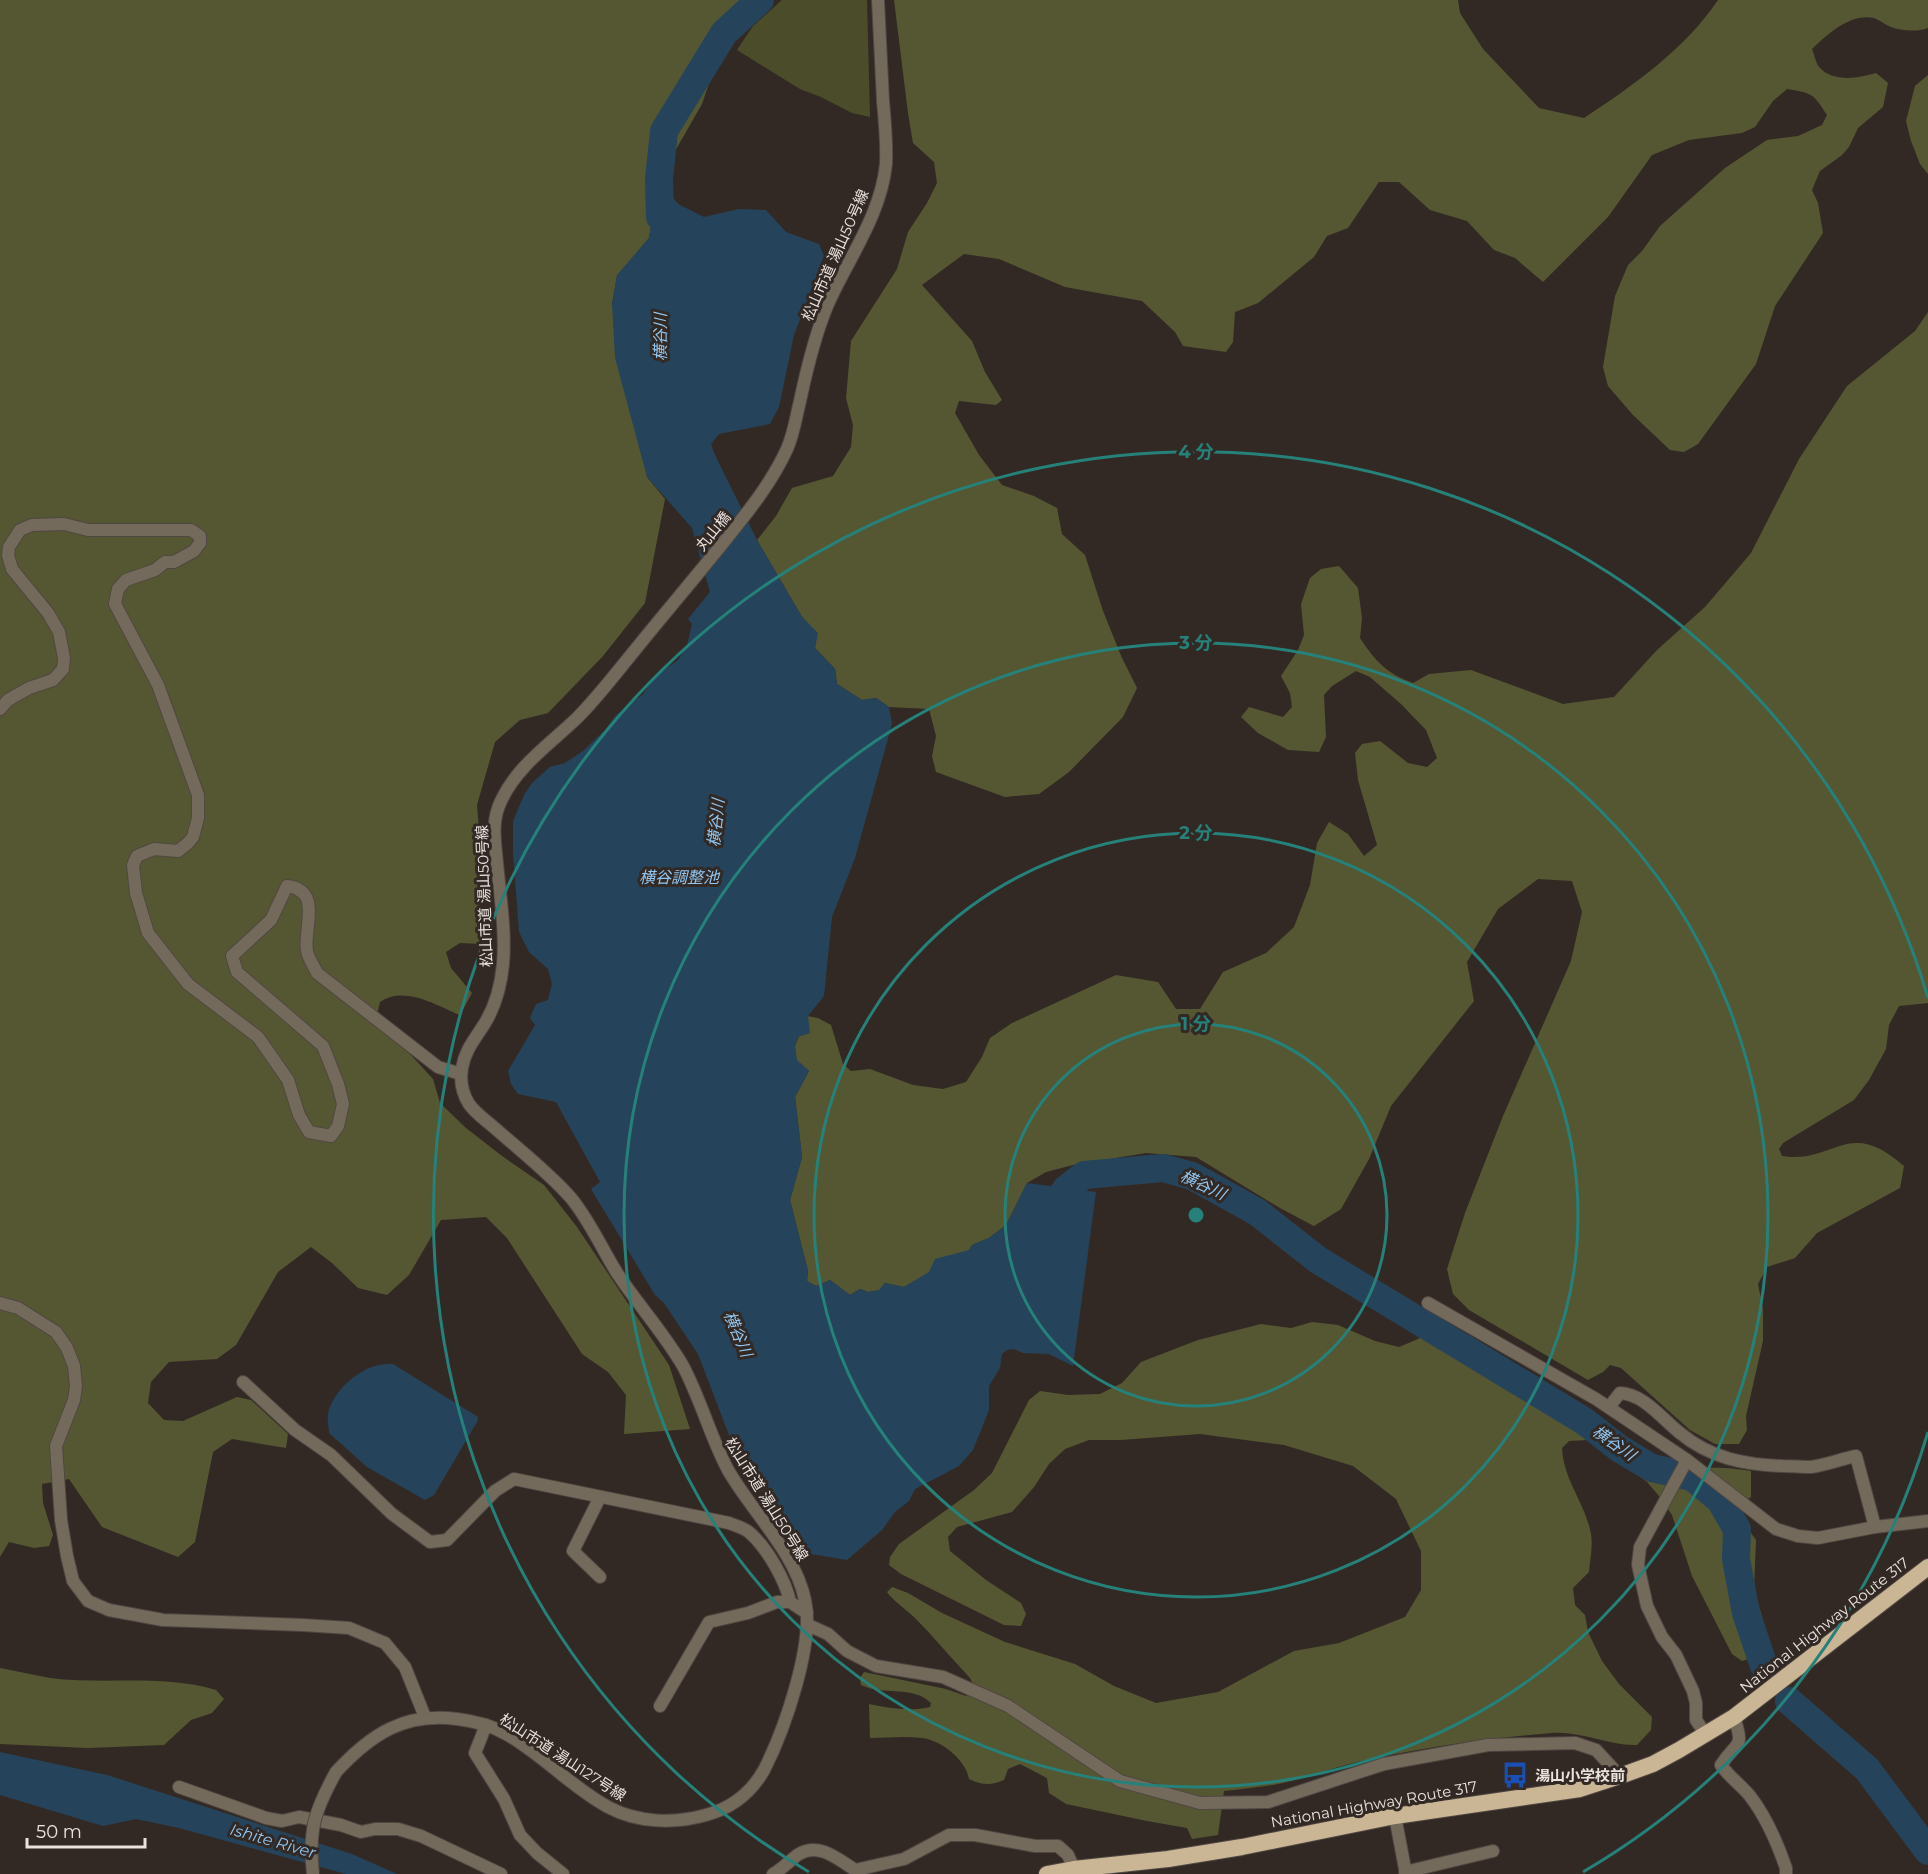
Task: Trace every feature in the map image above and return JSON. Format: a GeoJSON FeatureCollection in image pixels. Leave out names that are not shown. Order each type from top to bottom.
{"type":"FeatureCollection","features":[{"type":"Feature","properties":{"kind":"highway","name":"National Highway Route 317"},"geometry":{"type":"LineString","coordinates":[[1047,1874],[1168,1859],[1395,1816],[1580,1789],[1620,1776],[1653,1764],[1734,1717],[1928,1567]]}},
{"type":"Feature","properties":{"kind":"street","name":"松山市道 湯山50号線"},"geometry":{"type":"LineString","coordinates":[[751,508],[772,478],[786,452],[795,429],[815,339],[828,305],[869,221],[886,166],[878,0]]}},
{"type":"Feature","properties":{"kind":"street","name":"丸山橋"},"geometry":{"type":"LineString","coordinates":[[698,573],[751,508]]}},
{"type":"Feature","properties":{"kind":"street"},"geometry":{"type":"LineString","coordinates":[[0,709],[8,700],[29,688],[53,680],[63,669],[64,658],[59,632],[48,613],[12,569],[8,555],[9,548],[20,530],[32,525],[64,524],[88,530],[191,530],[200,536],[200,543],[194,551],[174,562],[165,562],[155,570],[126,580],[118,589],[116,604],[158,685],[198,795],[198,818],[193,837],[188,843],[178,851],[154,849],[137,856],[134,865],[136,893],[148,933],[188,984],[258,1038],[288,1080],[299,1115],[309,1132],[331,1136],[338,1126],[343,1104],[323,1046],[237,972],[232,956],[271,920],[287,886],[296,887],[304,894],[309,906],[307,951],[317,973],[438,1067],[461,1074]]}},
{"type":"Feature","properties":{"kind":"street","name":"松山市道 湯山50号線"},"geometry":{"type":"LineString","coordinates":[[698,573],[578,717],[517,774],[500,802],[494,825],[503,934],[502,975],[494,1007],[468,1047],[461,1074],[464,1093],[472,1110],[555,1180],[578,1207],[621,1280],[660,1329],[684,1369],[709,1432],[726,1466],[743,1495],[774,1537],[795,1573],[805,1597],[807,1619]]}},
{"type":"Feature","properties":{"kind":"street"},"geometry":{"type":"LineString","coordinates":[[0,1303],[18,1308],[56,1332],[67,1348],[74,1366],[76,1386],[74,1400],[56,1446],[61,1520],[67,1556],[73,1581],[88,1601],[109,1610],[163,1620],[349,1628],[385,1643],[405,1667],[425,1717]]}},
{"type":"Feature","properties":{"kind":"street"},"geometry":{"type":"LineString","coordinates":[[1428,1303],[1609,1407],[1776,1529],[1798,1536],[1818,1538],[1875,1527],[1928,1521]]}},
{"type":"Feature","properties":{"kind":"street"},"geometry":{"type":"LineString","coordinates":[[243,1382],[295,1430],[331,1455],[392,1514],[430,1542],[447,1540],[495,1491],[514,1479],[729,1523],[749,1532],[768,1554],[788,1592],[790,1602],[807,1619],[847,1651],[876,1666],[943,1677],[1008,1706],[1120,1781],[1200,1803],[1268,1802],[1384,1764],[1488,1745],[1575,1743],[1596,1750],[1620,1776]]}},
{"type":"Feature","properties":{"kind":"street"},"geometry":{"type":"LineString","coordinates":[[1609,1407],[1620,1393],[1627,1394],[1639,1399],[1681,1434],[1704,1449],[1731,1460],[1754,1465],[1811,1467],[1856,1456],[1875,1527]]}},
{"type":"Feature","properties":{"kind":"street"},"geometry":{"type":"LineString","coordinates":[[1685,1463],[1640,1547],[1638,1565],[1647,1606],[1662,1637],[1676,1654],[1693,1691],[1696,1703],[1695,1720],[1706,1735]]}},
{"type":"Feature","properties":{"kind":"street"},"geometry":{"type":"LineString","coordinates":[[600,1497],[573,1551],[600,1577]]}},
{"type":"Feature","properties":{"kind":"street"},"geometry":{"type":"LineString","coordinates":[[660,1706],[709,1622],[748,1613],[777,1602],[790,1602]]}},
{"type":"Feature","properties":{"kind":"street","name":"松山市道 湯山127号線"},"geometry":{"type":"LineString","coordinates":[[313,1874],[310,1847],[313,1826],[321,1800],[336,1772],[353,1753],[378,1734],[396,1725],[425,1717],[465,1720],[486,1725],[506,1734],[609,1808],[630,1816],[654,1821],[686,1821],[717,1812],[738,1801],[758,1781],[769,1759],[798,1676],[807,1619]]}},
{"type":"Feature","properties":{"kind":"street"},"geometry":{"type":"LineString","coordinates":[[1734,1717],[1740,1736],[1736,1748],[1721,1765],[1749,1796],[1772,1831],[1786,1868],[1786,1874]]}},
{"type":"Feature","properties":{"kind":"street"},"geometry":{"type":"LineString","coordinates":[[486,1725],[476,1753],[504,1799],[520,1835],[537,1853],[563,1874]]}},
{"type":"Feature","properties":{"kind":"street"},"geometry":{"type":"LineString","coordinates":[[179,1787],[266,1818],[282,1821],[299,1817],[341,1825],[361,1832],[375,1829],[398,1829],[422,1836],[501,1874]]}},
{"type":"Feature","properties":{"kind":"street"},"geometry":{"type":"LineString","coordinates":[[1395,1816],[1406,1873],[1493,1851]]}},
{"type":"Feature","properties":{"kind":"street"},"geometry":{"type":"LineString","coordinates":[[773,1874],[800,1854],[816,1849],[827,1853],[854,1872],[904,1859],[949,1836],[975,1835],[1035,1846],[1058,1846],[1068,1855],[1074,1869]]}},
{"type":"Feature","properties":{"kind":"green space"},"geometry":{"type":"Polygon","coordinates":[[[0,0],[768,0],[716,63],[702,104],[659,179],[649,238],[617,276],[612,304],[647,477],[665,499],[645,603],[603,656],[548,713],[520,720],[495,742],[477,805],[482,869],[480,944],[460,943],[446,952],[451,968],[472,993],[460,1015],[420,998],[399,995],[380,1002],[375,1024],[411,1055],[433,1079],[440,1103],[466,1128],[544,1185],[577,1227],[669,1365],[690,1429],[624,1434],[626,1395],[608,1372],[582,1354],[507,1238],[486,1217],[441,1220],[409,1275],[387,1295],[358,1288],[311,1247],[278,1272],[236,1345],[217,1359],[169,1362],[151,1382],[148,1403],[164,1420],[183,1421],[237,1397],[251,1400],[288,1434],[286,1448],[232,1439],[213,1452],[195,1542],[178,1557],[102,1527],[69,1479],[42,1484],[43,1503],[53,1535],[49,1546],[34,1548],[9,1542],[0,1557],[0,0]]]}},
{"type":"Feature","properties":{"kind":"green space"},"geometry":{"type":"Polygon","coordinates":[[[782,0],[867,0],[870,117],[852,113],[800,89],[737,50],[753,26],[782,0]]]}},
{"type":"Feature","properties":{"kind":"green space"},"geometry":{"type":"Polygon","coordinates":[[[894,0],[1458,0],[1460,13],[1483,49],[1539,108],[1584,118],[1621,93],[1674,51],[1705,18],[1718,0],[1928,0],[1928,28],[1904,30],[1891,27],[1874,18],[1865,17],[1840,26],[1812,49],[1819,67],[1831,75],[1854,78],[1876,73],[1888,83],[1883,107],[1858,128],[1849,147],[1842,155],[1820,171],[1812,190],[1818,203],[1823,233],[1775,306],[1756,364],[1698,444],[1684,452],[1670,450],[1633,415],[1608,386],[1603,367],[1615,296],[1628,265],[1642,251],[1660,226],[1725,168],[1767,140],[1798,136],[1822,125],[1827,115],[1815,98],[1807,93],[1787,89],[1773,101],[1755,127],[1742,133],[1689,140],[1652,155],[1608,217],[1543,282],[1515,258],[1494,250],[1467,221],[1430,210],[1399,182],[1379,182],[1348,228],[1327,236],[1314,257],[1258,303],[1235,312],[1233,342],[1226,352],[1183,346],[1175,332],[1142,301],[1065,287],[999,259],[964,254],[922,285],[972,341],[985,372],[1002,400],[996,405],[959,401],[955,413],[979,455],[1002,485],[1034,496],[1057,508],[1062,534],[1085,555],[1103,611],[1137,688],[1123,717],[1069,772],[1039,794],[1005,797],[936,772],[932,756],[936,736],[929,709],[889,707],[876,698],[862,700],[837,684],[835,669],[815,648],[817,633],[802,617],[757,540],[776,516],[792,488],[833,476],[851,447],[853,425],[846,398],[851,341],[897,269],[908,232],[937,183],[934,162],[913,143],[894,0]]]}},
{"type":"Feature","properties":{"kind":"green space"},"geometry":{"type":"Polygon","coordinates":[[[1928,75],[1928,174],[1920,164],[1906,121],[1915,86],[1928,75]]]}},
{"type":"Feature","properties":{"kind":"green space"},"geometry":{"type":"Polygon","coordinates":[[[1928,312],[1928,1003],[1899,1006],[1889,1025],[1886,1049],[1869,1080],[1854,1100],[1783,1143],[1779,1149],[1782,1156],[1800,1157],[1842,1145],[1868,1144],[1885,1152],[1904,1166],[1900,1188],[1817,1233],[1795,1258],[1767,1267],[1758,1284],[1763,1309],[1763,1341],[1746,1416],[1747,1430],[1739,1444],[1715,1444],[1690,1430],[1621,1368],[1610,1365],[1603,1372],[1588,1380],[1469,1310],[1453,1294],[1447,1269],[1465,1213],[1503,1116],[1571,961],[1582,912],[1572,881],[1538,879],[1498,909],[1467,962],[1474,1001],[1391,1106],[1369,1159],[1341,1209],[1314,1226],[1196,1157],[1146,1153],[1073,1165],[1046,1172],[1027,1183],[1006,1225],[989,1238],[972,1245],[969,1250],[904,1287],[885,1283],[880,1290],[868,1292],[860,1289],[850,1295],[830,1280],[816,1286],[807,1281],[808,1271],[790,1200],[802,1157],[795,1097],[809,1071],[796,1060],[795,1046],[807,1016],[818,1018],[831,1025],[843,1064],[851,1071],[870,1069],[913,1085],[943,1089],[966,1082],[982,1057],[990,1038],[1012,1023],[1116,975],[1158,982],[1176,1009],[1200,1009],[1223,972],[1266,953],[1294,927],[1310,885],[1317,843],[1329,822],[1348,834],[1364,856],[1377,845],[1358,780],[1355,753],[1362,744],[1380,741],[1408,763],[1427,767],[1437,758],[1426,730],[1401,704],[1370,677],[1356,671],[1332,686],[1324,695],[1326,737],[1319,752],[1288,750],[1258,733],[1241,717],[1249,707],[1283,717],[1292,707],[1290,693],[1281,676],[1298,650],[1304,635],[1301,604],[1310,578],[1321,569],[1339,566],[1358,588],[1362,618],[1360,638],[1382,666],[1413,683],[1429,674],[1471,670],[1563,704],[1614,697],[1657,650],[1705,607],[1751,553],[1799,459],[1847,386],[1915,331],[1928,312]]]}},
{"type":"Feature","properties":{"kind":"green space"},"geometry":{"type":"Polygon","coordinates":[[[1312,1322],[1338,1325],[1375,1341],[1399,1347],[1418,1339],[1435,1326],[1444,1328],[1598,1415],[1618,1435],[1654,1456],[1695,1467],[1751,1471],[1751,1497],[1737,1507],[1738,1515],[1756,1540],[1754,1589],[1766,1630],[1766,1647],[1742,1661],[1732,1654],[1692,1576],[1672,1515],[1659,1496],[1647,1482],[1588,1440],[1569,1441],[1562,1448],[1564,1460],[1592,1539],[1589,1572],[1573,1588],[1575,1605],[1585,1615],[1588,1632],[1602,1661],[1619,1684],[1652,1717],[1651,1730],[1637,1745],[1626,1745],[1574,1734],[1552,1733],[1452,1744],[1344,1765],[1288,1782],[1224,1791],[1218,1835],[1192,1839],[1187,1828],[1066,1804],[1049,1793],[1047,1778],[1020,1764],[1008,1769],[1004,1780],[982,1784],[969,1779],[958,1758],[937,1743],[916,1737],[870,1738],[869,1704],[915,1709],[930,1707],[931,1703],[916,1694],[879,1690],[861,1685],[860,1678],[864,1672],[946,1689],[966,1696],[973,1684],[922,1625],[887,1592],[892,1587],[1005,1642],[1075,1664],[1114,1686],[1156,1703],[1218,1692],[1294,1651],[1339,1643],[1405,1617],[1421,1590],[1421,1551],[1396,1499],[1353,1466],[1284,1445],[1200,1434],[1089,1440],[1065,1449],[1049,1464],[1034,1487],[1012,1512],[957,1527],[948,1537],[950,1551],[986,1580],[1021,1603],[1026,1614],[1021,1626],[1004,1625],[901,1574],[889,1565],[890,1557],[899,1544],[974,1490],[992,1473],[1029,1400],[1040,1391],[1068,1395],[1100,1394],[1122,1383],[1141,1362],[1198,1340],[1261,1324],[1291,1328],[1312,1322]]]}},
{"type":"Feature","properties":{"kind":"green space"},"geometry":{"type":"Polygon","coordinates":[[[0,1668],[71,1680],[175,1682],[216,1690],[224,1699],[212,1713],[191,1720],[164,1745],[88,1748],[0,1744],[0,1668]]]}},
{"type":"Feature","properties":{"kind":"water","name":"横谷調整池"},"geometry":{"type":"Polygon","coordinates":[[[659,179],[678,204],[704,217],[739,209],[766,210],[786,232],[819,244],[824,256],[794,335],[779,407],[770,424],[719,434],[711,444],[757,540],[802,617],[818,633],[815,648],[835,669],[837,684],[862,700],[876,698],[889,707],[892,724],[855,858],[832,917],[824,996],[808,1016],[810,1033],[798,1037],[795,1046],[797,1060],[809,1071],[795,1097],[802,1157],[790,1200],[808,1271],[807,1281],[816,1286],[830,1280],[850,1295],[860,1289],[868,1292],[879,1290],[885,1283],[904,1287],[929,1272],[935,1259],[969,1250],[972,1245],[989,1238],[1006,1225],[1027,1183],[1096,1192],[1073,1366],[1049,1354],[1023,1353],[1014,1349],[1002,1354],[1000,1368],[989,1386],[989,1410],[973,1450],[959,1466],[915,1489],[909,1501],[895,1512],[882,1530],[847,1560],[811,1554],[752,1479],[732,1443],[698,1354],[664,1303],[655,1295],[591,1189],[600,1182],[556,1102],[518,1094],[511,1084],[508,1071],[535,1025],[530,1018],[536,1004],[548,1000],[552,984],[548,969],[529,952],[519,932],[513,821],[532,783],[550,767],[565,763],[583,751],[605,730],[616,715],[643,694],[656,675],[678,660],[687,645],[692,624],[688,619],[710,592],[692,528],[647,477],[615,358],[612,304],[617,275],[649,238],[659,179]]]}},
{"type":"Feature","properties":{"kind":"water"},"geometry":{"type":"Polygon","coordinates":[[[393,1364],[478,1417],[434,1495],[425,1500],[367,1467],[329,1433],[330,1406],[340,1390],[355,1376],[371,1367],[393,1364]]]}},
{"type":"Feature","properties":{"kind":"water","name":"Ishite River"},"geometry":{"type":"Polygon","coordinates":[[[0,1752],[107,1775],[352,1854],[397,1874],[346,1874],[179,1828],[136,1819],[103,1826],[0,1795],[0,1752]]]}},
{"type":"Feature","properties":{"kind":"waterway","name":"横谷川"},"geometry":{"type":"LineString","coordinates":[[660,217],[659,179],[664,131],[724,33],[760,0]]}},
{"type":"Feature","properties":{"kind":"waterway","name":"横谷川"},"geometry":{"type":"LineString","coordinates":[[1045,1222],[1066,1189],[1084,1175],[1163,1168],[1192,1176],[1257,1212],[1318,1260],[1584,1421],[1620,1449],[1652,1468],[1692,1477],[1720,1500],[1737,1529],[1736,1559],[1746,1613],[1764,1666]]}},
{"type":"Feature","properties":{"kind":"waterway","name":"横谷川"},"geometry":{"type":"LineString","coordinates":[[1789,1701],[1867,1769],[1928,1851]]}},
{"type":"Feature","properties":{"kind":"place","name":"湯山小学校前"},"geometry":{"type":"Point","coordinates":[1515,1775]}}]}
